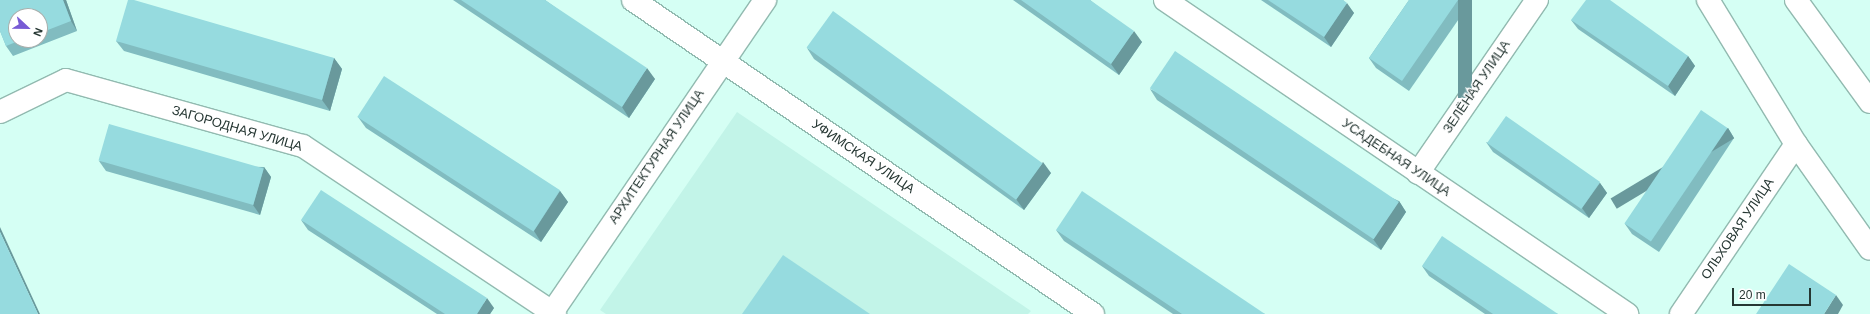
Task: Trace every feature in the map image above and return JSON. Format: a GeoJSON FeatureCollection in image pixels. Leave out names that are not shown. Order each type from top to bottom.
{"type":"FeatureCollection","features":[{"type":"Feature","properties":{"kind":"street","name":"УФИМСКАЯ УЛИЦА"},"geometry":{"type":"LineString","coordinates":[[633,0],[1093,314]]}},
{"type":"Feature","properties":{"kind":"street","name":"АРХИТЕКТУРНАЯ УЛИЦА"},"geometry":{"type":"LineString","coordinates":[[553,313],[722,61],[765,0]]}},
{"type":"Feature","properties":{"kind":"street","name":"УСАДЕБНАЯ УЛИЦА"},"geometry":{"type":"LineString","coordinates":[[1165,0],[1626,314]]}},
{"type":"Feature","properties":{"kind":"street","name":"ЗЕЛЁНАЯ УЛИЦА"},"geometry":{"type":"LineString","coordinates":[[1418,173],[1537,0]]}},
{"type":"Feature","properties":{"kind":"street"},"geometry":{"type":"LineString","coordinates":[[1708,0],[1796,144],[1870,249]]}},
{"type":"Feature","properties":{"kind":"street"},"geometry":{"type":"LineString","coordinates":[[1796,0],[1870,102]]}},
{"type":"Feature","properties":{"kind":"street","name":"ЗАГОРОДНАЯ УЛИЦА"},"geometry":{"type":"LineString","coordinates":[[0,112],[66,80],[303,146],[553,313]]}},
{"type":"Feature","properties":{"kind":"street","name":"ОЛЬХОВАЯ УЛИЦА"},"geometry":{"type":"LineString","coordinates":[[1681,314],[1796,144]]}},
{"type":"Feature","properties":{"kind":"shaded area"},"geometry":{"type":"Polygon","coordinates":[[[737,112],[1031,311],[1028,314],[606,314],[600,310],[737,112]]]}},
{"type":"Feature","properties":{"kind":"building"},"geometry":{"type":"Polygon","coordinates":[[[0,0],[63,0],[71,21],[48,30],[48,8],[8,8],[8,45],[6,46],[0,31],[0,0]]]}},
{"type":"Feature","properties":{"kind":"building"},"geometry":{"type":"Polygon","coordinates":[[[128,0],[134,0],[334,58],[322,100],[116,41],[128,0]]]}},
{"type":"Feature","properties":{"kind":"building"},"geometry":{"type":"Polygon","coordinates":[[[461,0],[545,0],[647,68],[622,107],[461,0]]]}},
{"type":"Feature","properties":{"kind":"building"},"geometry":{"type":"Polygon","coordinates":[[[1021,0],[1090,0],[1134,31],[1111,64],[1021,0]]]}},
{"type":"Feature","properties":{"kind":"building"},"geometry":{"type":"Polygon","coordinates":[[[1268,0],[1343,0],[1347,3],[1324,37],[1268,0]]]}},
{"type":"Feature","properties":{"kind":"building"},"geometry":{"type":"Polygon","coordinates":[[[1409,0],[1458,0],[1402,81],[1369,58],[1409,0]]]}},
{"type":"Feature","properties":{"kind":"building"},"geometry":{"type":"Polygon","coordinates":[[[1586,0],[1610,0],[1688,56],[1668,86],[1571,20],[1586,0]]]}},
{"type":"Feature","properties":{"kind":"building"},"geometry":{"type":"Polygon","coordinates":[[[833,11],[1043,163],[1016,200],[807,47],[833,11]]]}},
{"type":"Feature","properties":{"kind":"building"},"geometry":{"type":"Polygon","coordinates":[[[1175,51],[1399,202],[1374,239],[1150,88],[1175,51]]]}},
{"type":"Feature","properties":{"kind":"building"},"geometry":{"type":"Polygon","coordinates":[[[384,76],[560,190],[533,231],[357,117],[384,76]]]}},
{"type":"Feature","properties":{"kind":"building"},"geometry":{"type":"Polygon","coordinates":[[[1701,110],[1728,128],[1651,241],[1624,224],[1701,110]]]}},
{"type":"Feature","properties":{"kind":"building"},"geometry":{"type":"Polygon","coordinates":[[[1506,116],[1600,182],[1581,209],[1487,143],[1506,116]]]}},
{"type":"Feature","properties":{"kind":"building"},"geometry":{"type":"Polygon","coordinates":[[[109,124],[264,168],[253,205],[99,161],[109,124]]]}},
{"type":"Feature","properties":{"kind":"building"},"geometry":{"type":"Polygon","coordinates":[[[321,190],[487,298],[477,314],[445,314],[301,220],[321,190]]]}},
{"type":"Feature","properties":{"kind":"building"},"geometry":{"type":"Polygon","coordinates":[[[1082,191],[1265,314],[1182,314],[1056,230],[1082,191]]]}},
{"type":"Feature","properties":{"kind":"building"},"geometry":{"type":"Polygon","coordinates":[[[0,232],[38,314],[0,314],[0,232]]]}},
{"type":"Feature","properties":{"kind":"building"},"geometry":{"type":"Polygon","coordinates":[[[1442,236],[1558,314],[1493,314],[1422,266],[1442,236]]]}},
{"type":"Feature","properties":{"kind":"building"},"geometry":{"type":"Polygon","coordinates":[[[783,255],[870,314],[742,314],[783,255]]]}},
{"type":"Feature","properties":{"kind":"building"},"geometry":{"type":"Polygon","coordinates":[[[1789,264],[1836,295],[1824,314],[1756,314],[1789,264]]]}}]}
